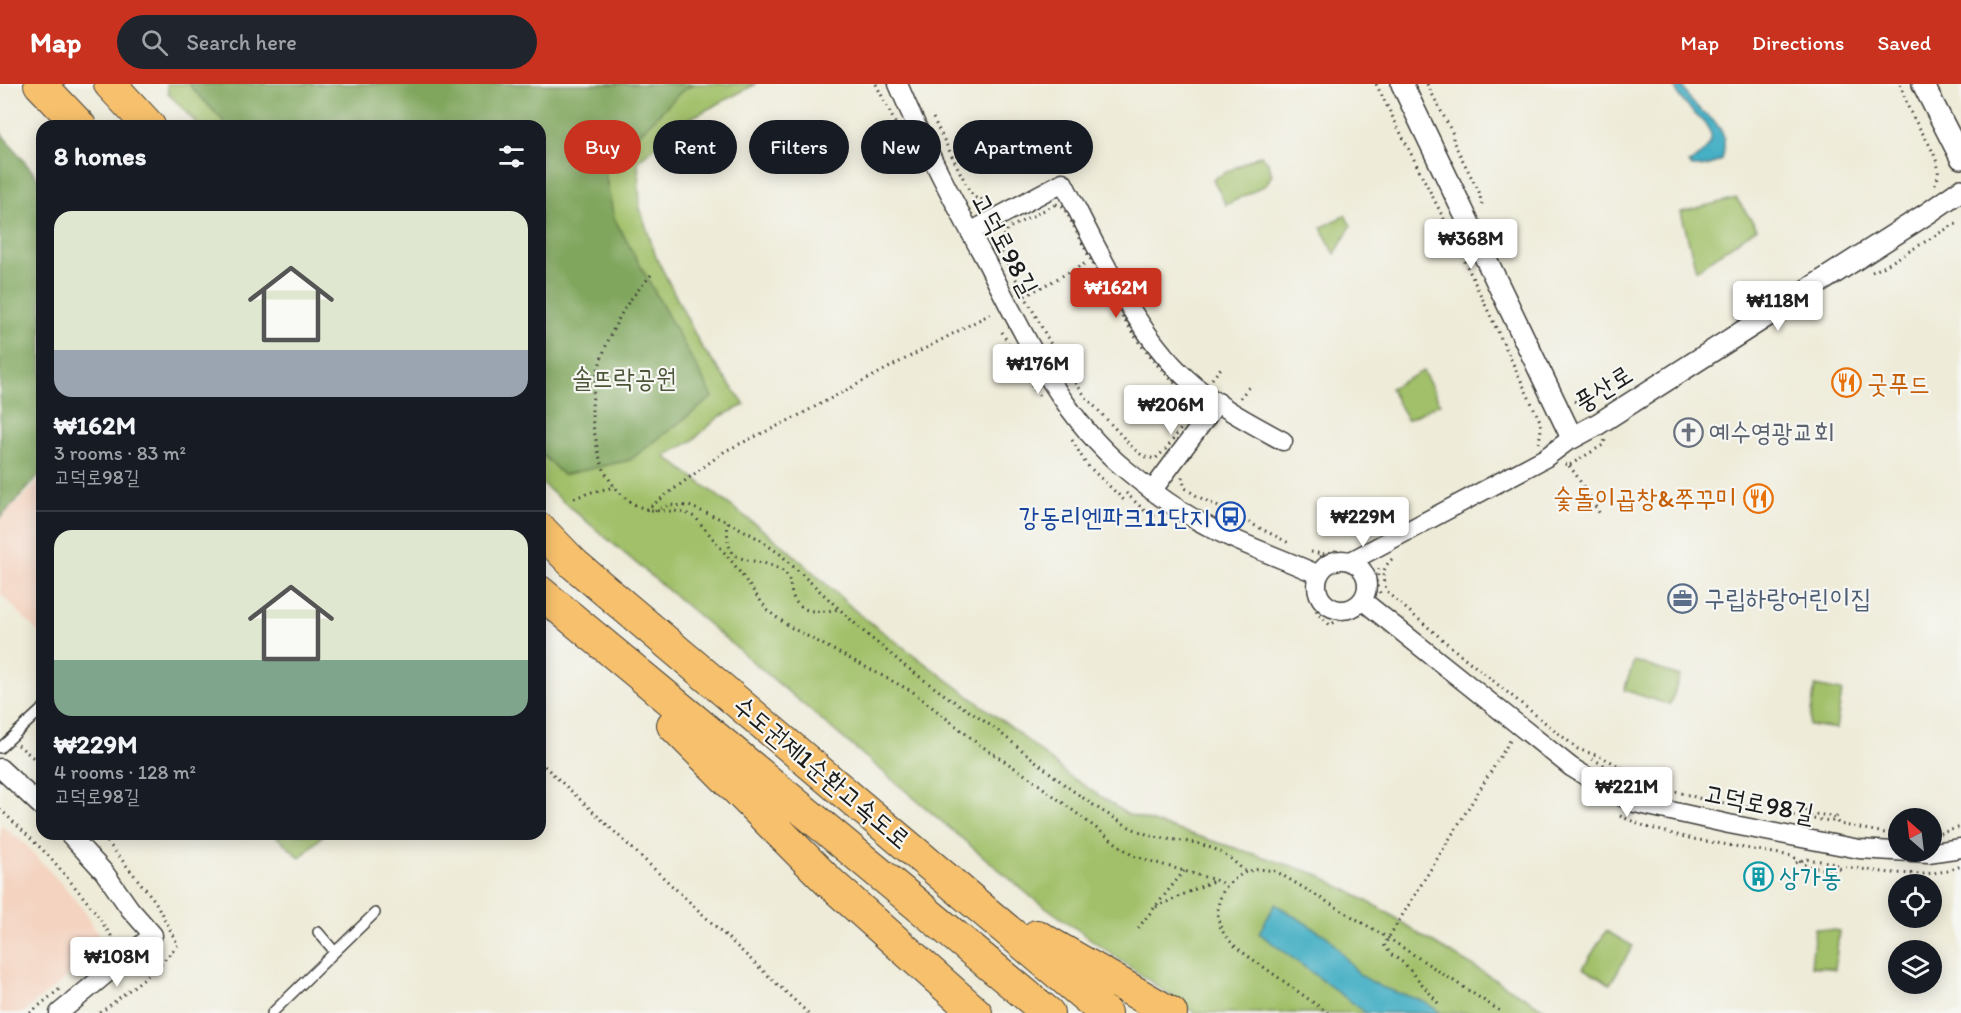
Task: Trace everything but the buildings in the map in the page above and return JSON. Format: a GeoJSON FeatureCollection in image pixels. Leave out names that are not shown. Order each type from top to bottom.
{"type":"FeatureCollection","features":[{"type":"Feature","properties":{"kind":"highway"},"geometry":{"type":"LineString","coordinates":[[40,84],[74,120]]}},
{"type":"Feature","properties":{"kind":"highway"},"geometry":{"type":"LineString","coordinates":[[110,84],[143,120]]}},
{"type":"Feature","properties":{"kind":"highway","name":"수도권제1순환고속도로"},"geometry":{"type":"LineString","coordinates":[[546,536],[574,564],[1105,1013]]}},
{"type":"Feature","properties":{"kind":"highway"},"geometry":{"type":"LineString","coordinates":[[546,597],[827,880],[976,1013]]}},
{"type":"Feature","properties":{"kind":"highway","name":"수도권제1순환고속도로"},"geometry":{"type":"LineString","coordinates":[[546,597],[1048,1013]]}},
{"type":"Feature","properties":{"kind":"highway"},"geometry":{"type":"LineString","coordinates":[[971,898],[1171,1013]]}},
{"type":"Feature","properties":{"kind":"street","name":"고덕로98길"},"geometry":{"type":"LineString","coordinates":[[898,84],[918,133],[1031,347],[1052,384],[1098,443],[1123,468],[1183,512],[1213,529],[1319,575]]}},
{"type":"Feature","properties":{"kind":"street","name":"풍산로"},"geometry":{"type":"LineString","coordinates":[[1402,84],[1572,438],[1598,424],[1961,190]]}},
{"type":"Feature","properties":{"kind":"street"},"geometry":{"type":"LineString","coordinates":[[1923,84],[1961,158]]}},
{"type":"Feature","properties":{"kind":"street"},"geometry":{"type":"LineString","coordinates":[[970,232],[1063,182],[1142,327],[1163,356],[1188,381],[1238,417],[1283,441]]}},
{"type":"Feature","properties":{"kind":"street"},"geometry":{"type":"LineString","coordinates":[[1152,491],[1218,402]]}},
{"type":"Feature","properties":{"kind":"street"},"geometry":{"type":"LineString","coordinates":[[1344,555],[1358,565],[1366,578],[1367,586],[1361,608],[1356,605],[1342,610],[1327,605],[1318,593],[1317,585],[1319,575],[1328,564],[1343,560],[1344,555],[1545,458],[1572,438]]}},
{"type":"Feature","properties":{"kind":"street","name":"고덕로98길"},"geometry":{"type":"LineString","coordinates":[[1361,608],[1571,767],[1606,789],[1635,803],[1859,849],[1928,853],[1961,848]]}},
{"type":"Feature","properties":{"kind":"street"},"geometry":{"type":"LineString","coordinates":[[0,768],[36,801]]}},
{"type":"Feature","properties":{"kind":"street"},"geometry":{"type":"LineString","coordinates":[[59,1013],[153,935],[130,909],[104,872],[75,840]]}},
{"type":"Feature","properties":{"kind":"lane"},"geometry":{"type":"LineString","coordinates":[[0,748],[36,715]]}},
{"type":"Feature","properties":{"kind":"lane"},"geometry":{"type":"LineString","coordinates":[[272,1013],[375,913]]}},
{"type":"Feature","properties":{"kind":"lane"},"geometry":{"type":"LineString","coordinates":[[318,932],[335,952]]}},
{"type":"Feature","properties":{"kind":"path"},"geometry":{"type":"LineString","coordinates":[[1376,84],[1458,247],[1540,421],[1538,446]]}},
{"type":"Feature","properties":{"kind":"path"},"geometry":{"type":"LineString","coordinates":[[1427,84],[1453,134]]}},
{"type":"Feature","properties":{"kind":"path"},"geometry":{"type":"LineString","coordinates":[[1900,84],[1909,110],[1936,158]]}},
{"type":"Feature","properties":{"kind":"path"},"geometry":{"type":"LineString","coordinates":[[928,110],[970,192],[976,198],[993,202]]}},
{"type":"Feature","properties":{"kind":"path"},"geometry":{"type":"LineString","coordinates":[[1052,205],[1062,206],[1132,331],[1154,360],[1195,406],[1167,448],[1155,459],[1143,456],[1134,449],[1085,396],[1055,352],[1024,296],[1002,253],[1004,233],[1013,225],[1052,205]]}},
{"type":"Feature","properties":{"kind":"path"},"geometry":{"type":"LineString","coordinates":[[1024,296],[1092,260]]}},
{"type":"Feature","properties":{"kind":"path"},"geometry":{"type":"LineString","coordinates":[[651,275],[625,308],[606,347],[594,382],[592,414],[597,449],[604,471],[626,499],[646,510],[679,511],[696,518],[733,563],[768,612],[790,627],[913,692],[980,745],[1030,778],[1133,856],[1226,885]]}},
{"type":"Feature","properties":{"kind":"path"},"geometry":{"type":"LineString","coordinates":[[646,510],[725,451],[792,419],[992,313]]}},
{"type":"Feature","properties":{"kind":"path"},"geometry":{"type":"LineString","coordinates":[[1574,400],[1588,407]]}},
{"type":"Feature","properties":{"kind":"path"},"geometry":{"type":"LineString","coordinates":[[1562,466],[1568,466],[1603,446]]}},
{"type":"Feature","properties":{"kind":"path"},"geometry":{"type":"LineString","coordinates":[[1568,466],[1575,473],[1600,514]]}},
{"type":"Feature","properties":{"kind":"path"},"geometry":{"type":"LineString","coordinates":[[1183,473],[1185,488],[1197,496],[1297,546]]}},
{"type":"Feature","properties":{"kind":"path"},"geometry":{"type":"LineString","coordinates":[[1178,486],[1188,497]]}},
{"type":"Feature","properties":{"kind":"path"},"geometry":{"type":"LineString","coordinates":[[574,498],[615,487]]}},
{"type":"Feature","properties":{"kind":"path"},"geometry":{"type":"LineString","coordinates":[[1127,494],[1153,516]]}},
{"type":"Feature","properties":{"kind":"path"},"geometry":{"type":"LineString","coordinates":[[653,511],[668,505],[682,504],[701,510],[754,536],[780,554],[905,666],[993,727],[1099,809],[1131,828],[1154,837],[1197,843],[1217,850],[1232,859],[1246,872]]}},
{"type":"Feature","properties":{"kind":"path"},"geometry":{"type":"LineString","coordinates":[[728,522],[728,541],[735,555],[751,562],[767,563],[783,570],[788,576],[794,600],[800,608],[810,612],[839,609]]}},
{"type":"Feature","properties":{"kind":"path"},"geometry":{"type":"LineString","coordinates":[[1304,552],[1344,555]]}},
{"type":"Feature","properties":{"kind":"path"},"geometry":{"type":"LineString","coordinates":[[1399,554],[1386,564],[1383,571],[1384,587],[1390,595],[1578,749],[1604,758],[1630,772],[1660,782]]}},
{"type":"Feature","properties":{"kind":"path"},"geometry":{"type":"LineString","coordinates":[[1379,566],[1376,582],[1384,597]]}},
{"type":"Feature","properties":{"kind":"path"},"geometry":{"type":"LineString","coordinates":[[1317,613],[1330,625],[1351,616],[1361,608]]}},
{"type":"Feature","properties":{"kind":"path"},"geometry":{"type":"LineString","coordinates":[[9,740],[36,760]]}},
{"type":"Feature","properties":{"kind":"path"},"geometry":{"type":"LineString","coordinates":[[1438,1003],[1405,964],[1384,945],[1511,740]]}},
{"type":"Feature","properties":{"kind":"path"},"geometry":{"type":"LineString","coordinates":[[546,768],[808,1013]]}},
{"type":"Feature","properties":{"kind":"path"},"geometry":{"type":"LineString","coordinates":[[1654,780],[1654,785],[1712,800],[1806,818],[1813,814],[1832,816],[1839,824],[1888,834]]}},
{"type":"Feature","properties":{"kind":"path"},"geometry":{"type":"LineString","coordinates":[[1712,800],[1713,792]]}},
{"type":"Feature","properties":{"kind":"path"},"geometry":{"type":"LineString","coordinates":[[0,809],[51,858],[94,910],[111,936],[111,947],[102,954]]}},
{"type":"Feature","properties":{"kind":"path"},"geometry":{"type":"LineString","coordinates":[[1806,810],[1810,815]]}},
{"type":"Feature","properties":{"kind":"path"},"geometry":{"type":"LineString","coordinates":[[1835,819],[1839,815]]}},
{"type":"Feature","properties":{"kind":"path"},"geometry":{"type":"LineString","coordinates":[[1646,832],[1647,827],[1704,841],[1704,844]]}},
{"type":"Feature","properties":{"kind":"path"},"geometry":{"type":"LineString","coordinates":[[1942,832],[1961,827]]}},
{"type":"Feature","properties":{"kind":"path"},"geometry":{"type":"LineString","coordinates":[[1796,863],[1805,859],[1836,863],[1840,871]]}},
{"type":"Feature","properties":{"kind":"path"},"geometry":{"type":"LineString","coordinates":[[1328,1013],[1244,952],[1223,932],[1218,911],[1219,901],[1226,885],[1254,869],[1277,872],[1388,938],[1503,1013]]}},
{"type":"Feature","properties":{"kind":"path"},"geometry":{"type":"LineString","coordinates":[[1138,928],[1184,871]]}},
{"type":"Feature","properties":{"kind":"path"},"geometry":{"type":"LineString","coordinates":[[1155,907],[1215,880]]}},
{"type":"Feature","properties":{"kind":"path"},"geometry":{"type":"LineString","coordinates":[[30,1013],[66,984]]}},
{"type":"Feature","properties":{"kind":"shaded area"},"geometry":{"type":"Polygon","coordinates":[[[36,485],[36,630],[0,593],[0,519],[36,485]]]}},
{"type":"Feature","properties":{"kind":"shaded area"},"geometry":{"type":"Polygon","coordinates":[[[0,824],[24,843],[66,889],[85,912],[105,946],[23,1013],[0,1013],[0,824]]]}},
{"type":"Feature","properties":{"kind":"green space","name":"솔뜨락공원"},"geometry":{"type":"Polygon","coordinates":[[[167,84],[756,84],[687,120],[653,120],[653,148],[641,158],[641,120],[564,120],[564,174],[639,174],[640,208],[656,257],[701,346],[745,405],[719,417],[692,441],[665,456],[784,546],[859,614],[1016,731],[1068,775],[1127,814],[1317,874],[1385,911],[1417,933],[1551,1013],[1195,1013],[1030,896],[546,487],[546,120],[193,120],[168,93],[167,84]]]}},
{"type":"Feature","properties":{"kind":"green space"},"geometry":{"type":"Polygon","coordinates":[[[190,84],[694,84],[682,91],[641,132],[641,120],[564,120],[564,174],[605,174],[614,218],[713,397],[630,460],[563,475],[546,458],[546,120],[222,120],[190,84]]]}},
{"type":"Feature","properties":{"kind":"green space"},"geometry":{"type":"Polygon","coordinates":[[[0,132],[36,176],[36,479],[0,518],[0,132]]]}},
{"type":"Feature","properties":{"kind":"green space"},"geometry":{"type":"Polygon","coordinates":[[[1260,155],[1268,162],[1272,175],[1266,185],[1226,205],[1213,179],[1260,155]]]}},
{"type":"Feature","properties":{"kind":"green space"},"geometry":{"type":"Polygon","coordinates":[[[1736,198],[1757,228],[1696,270],[1681,212],[1736,198]]]}},
{"type":"Feature","properties":{"kind":"green space"},"geometry":{"type":"Polygon","coordinates":[[[1345,215],[1351,226],[1335,254],[1321,228],[1345,215]]]}},
{"type":"Feature","properties":{"kind":"green space"},"geometry":{"type":"Polygon","coordinates":[[[1423,371],[1440,403],[1407,420],[1390,388],[1423,371]]]}},
{"type":"Feature","properties":{"kind":"green space"},"geometry":{"type":"Polygon","coordinates":[[[1634,661],[1680,676],[1670,705],[1624,690],[1634,661]]]}},
{"type":"Feature","properties":{"kind":"green space"},"geometry":{"type":"Polygon","coordinates":[[[1815,686],[1842,691],[1836,729],[1809,725],[1815,686]]]}},
{"type":"Feature","properties":{"kind":"green space"},"geometry":{"type":"Polygon","coordinates":[[[280,840],[318,840],[300,858],[280,840]]]}},
{"type":"Feature","properties":{"kind":"green space"},"geometry":{"type":"Polygon","coordinates":[[[1815,928],[1839,931],[1835,969],[1811,966],[1815,928]]]}},
{"type":"Feature","properties":{"kind":"green space"},"geometry":{"type":"Polygon","coordinates":[[[1606,931],[1633,946],[1610,984],[1583,968],[1606,931]]]}},
{"type":"Feature","properties":{"kind":"water"},"geometry":{"type":"Polygon","coordinates":[[[1674,84],[1683,84],[1693,103],[1717,124],[1722,133],[1724,145],[1722,160],[1700,167],[1692,167],[1689,163],[1704,151],[1711,141],[1710,132],[1679,96],[1674,84]]]}},
{"type":"Feature","properties":{"kind":"water"},"geometry":{"type":"Polygon","coordinates":[[[1275,904],[1328,937],[1360,975],[1381,987],[1423,1001],[1441,1013],[1366,1013],[1259,933],[1275,904]]]}},
{"type":"Feature","properties":{"kind":"place","name":"굿푸드"},"geometry":{"type":"Point","coordinates":[1846,383]}},
{"type":"Feature","properties":{"kind":"place","name":"예수영광교회"},"geometry":{"type":"Point","coordinates":[1688,432]}},
{"type":"Feature","properties":{"kind":"place","name":"숯돌이곱창&쭈꾸미"},"geometry":{"type":"Point","coordinates":[1758,498]}},
{"type":"Feature","properties":{"kind":"place","name":"강동리엔파크11단지"},"geometry":{"type":"Point","coordinates":[1231,517]}},
{"type":"Feature","properties":{"kind":"place","name":"구립하랑어린이집"},"geometry":{"type":"Point","coordinates":[1683,598]}},
{"type":"Feature","properties":{"kind":"place","name":"상가동"},"geometry":{"type":"Point","coordinates":[1758,877]}}]}
